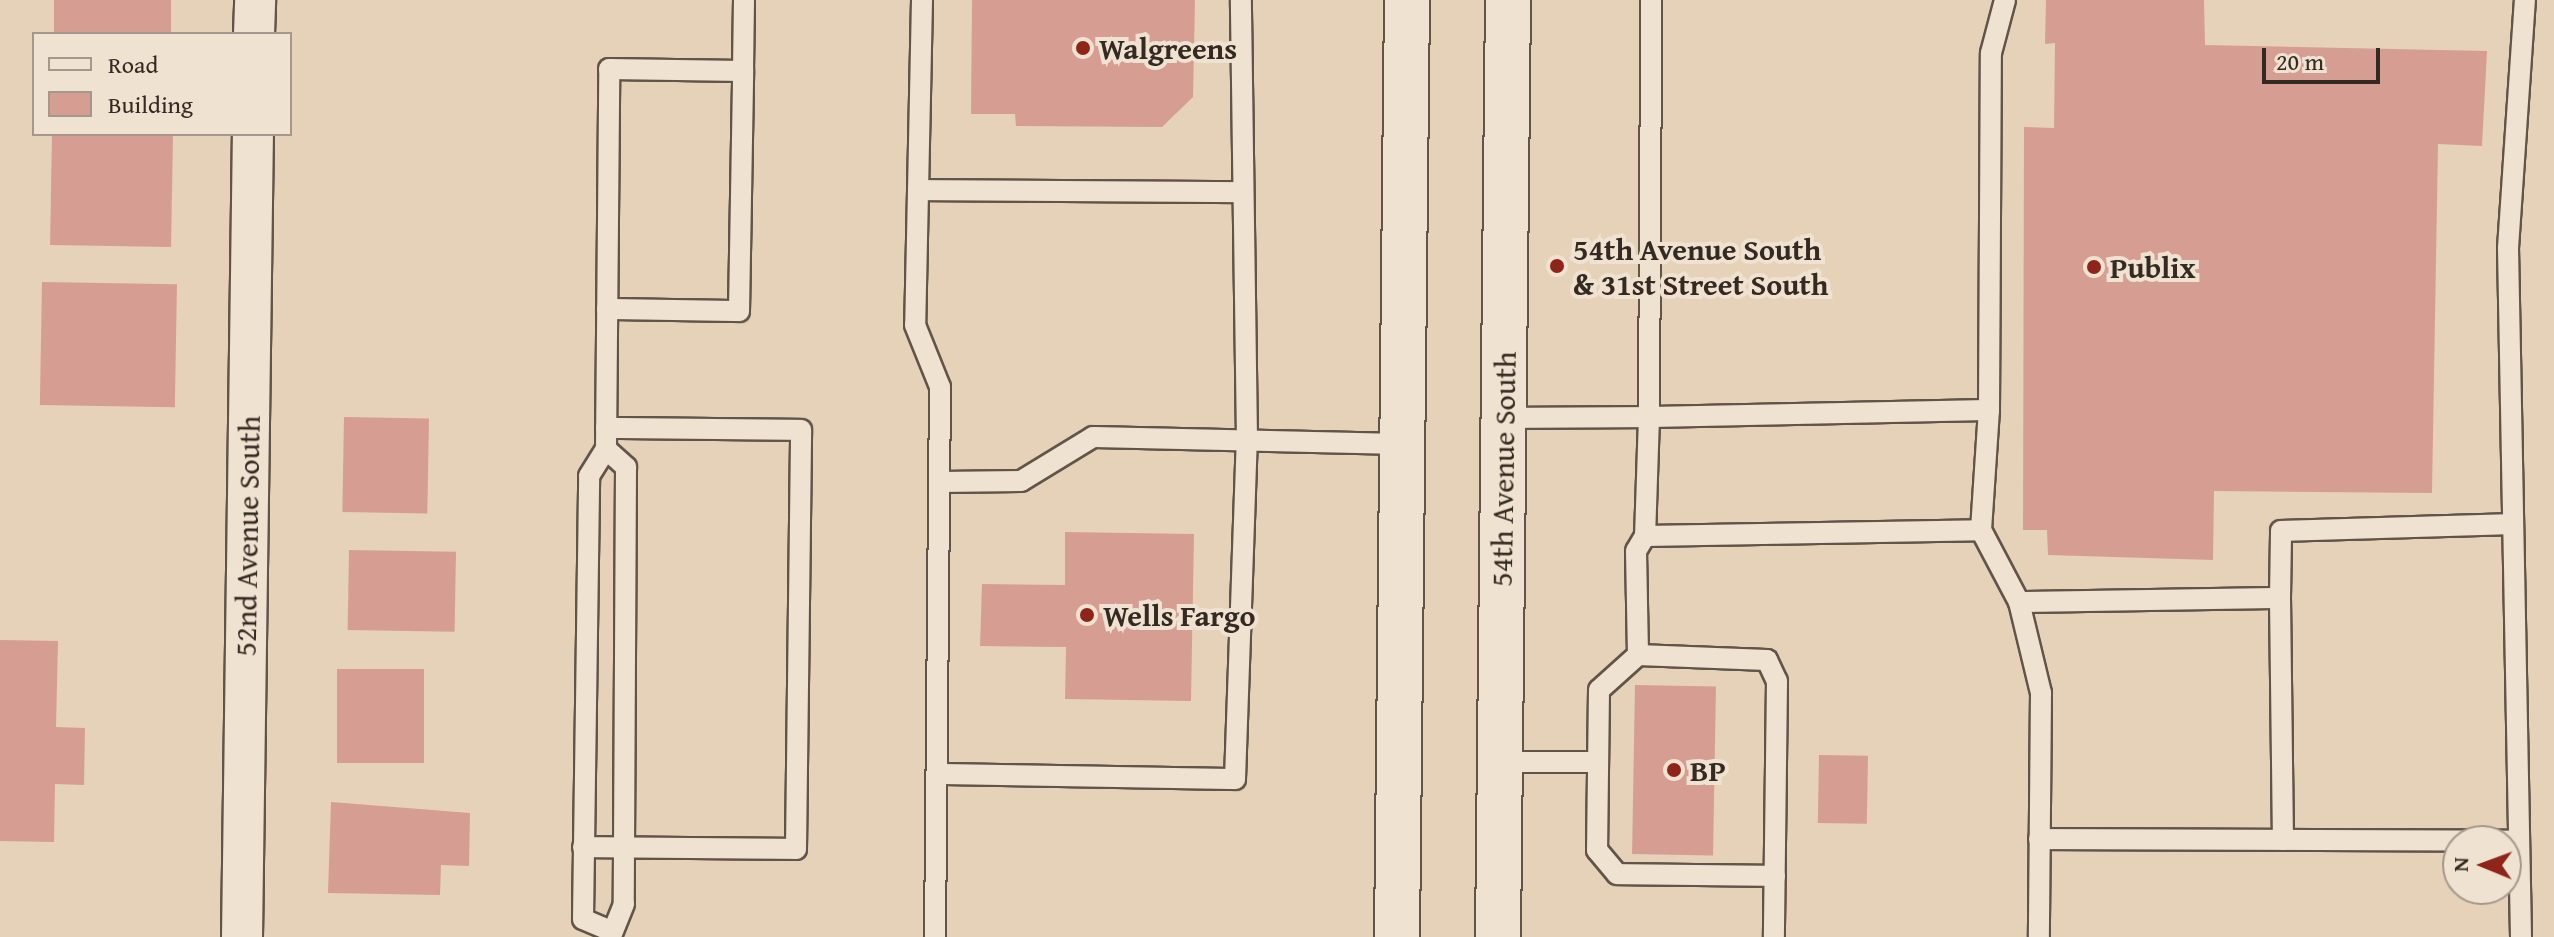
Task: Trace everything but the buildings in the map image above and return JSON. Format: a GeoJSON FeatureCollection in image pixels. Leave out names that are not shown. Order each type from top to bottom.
{"type":"FeatureCollection","features":[{"type":"Feature","properties":{"kind":"main road"},"geometry":{"type":"LineString","coordinates":[[1397,937],[1407,0]]}},
{"type":"Feature","properties":{"kind":"main road","name":"54th Avenue South"},"geometry":{"type":"LineString","coordinates":[[1498,937],[1508,0]]}},
{"type":"Feature","properties":{"kind":"street"},"geometry":{"type":"LineString","coordinates":[[254,32],[255,0]]}},
{"type":"Feature","properties":{"kind":"street","name":"52nd Avenue South"},"geometry":{"type":"LineString","coordinates":[[242,937],[253,136]]}},
{"type":"Feature","properties":{"kind":"lane"},"geometry":{"type":"LineString","coordinates":[[607,309],[739,311],[744,0]]}},
{"type":"Feature","properties":{"kind":"lane"},"geometry":{"type":"LineString","coordinates":[[922,0],[915,325],[940,387],[939,774],[935,937]]}},
{"type":"Feature","properties":{"kind":"lane"},"geometry":{"type":"LineString","coordinates":[[939,774],[1235,779],[1247,440],[1241,0]]}},
{"type":"Feature","properties":{"kind":"lane"},"geometry":{"type":"LineString","coordinates":[[1638,655],[1636,551],[1645,536],[1649,417],[1651,0]]}},
{"type":"Feature","properties":{"kind":"lane"},"geometry":{"type":"LineString","coordinates":[[2005,0],[1991,53],[1989,410],[1981,530],[2019,602],[2041,693],[2039,937]]}},
{"type":"Feature","properties":{"kind":"lane"},"geometry":{"type":"LineString","coordinates":[[2519,825],[2508,248],[2525,0]]}},
{"type":"Feature","properties":{"kind":"lane"},"geometry":{"type":"LineString","coordinates":[[606,439],[626,467],[624,904],[611,934],[583,919],[589,476],[606,439],[609,69],[743,71]]}},
{"type":"Feature","properties":{"kind":"lane"},"geometry":{"type":"LineString","coordinates":[[918,190],[1243,192]]}},
{"type":"Feature","properties":{"kind":"lane"},"geometry":{"type":"LineString","coordinates":[[1503,418],[1989,410]]}},
{"type":"Feature","properties":{"kind":"lane"},"geometry":{"type":"LineString","coordinates":[[583,847],[796,849],[801,430],[606,439]]}},
{"type":"Feature","properties":{"kind":"lane"},"geometry":{"type":"LineString","coordinates":[[940,482],[1021,481],[1093,437],[1402,444]]}},
{"type":"Feature","properties":{"kind":"lane"},"geometry":{"type":"LineString","coordinates":[[2283,840],[2281,531],[2513,524]]}},
{"type":"Feature","properties":{"kind":"lane"},"geometry":{"type":"LineString","coordinates":[[1645,536],[1981,530]]}},
{"type":"Feature","properties":{"kind":"lane"},"geometry":{"type":"LineString","coordinates":[[2019,602],[2280,598]]}},
{"type":"Feature","properties":{"kind":"lane"},"geometry":{"type":"LineString","coordinates":[[1774,937],[1775,876],[1777,681],[1767,660],[1638,655],[1599,690],[1597,850],[1617,874],[1775,876]]}},
{"type":"Feature","properties":{"kind":"lane"},"geometry":{"type":"LineString","coordinates":[[1499,762],[1598,762]]}},
{"type":"Feature","properties":{"kind":"lane"},"geometry":{"type":"LineString","coordinates":[[2039,839],[2442,841]]}},
{"type":"Feature","properties":{"kind":"lane"},"geometry":{"type":"LineString","coordinates":[[2520,905],[2521,937]]}},
{"type":"Feature","properties":{"kind":"place","name":"Walgreens"},"geometry":{"type":"Point","coordinates":[1083,48]}},
{"type":"Feature","properties":{"kind":"place","name":"54th Avenue South & 31st Street South"},"geometry":{"type":"Point","coordinates":[1557,266]}},
{"type":"Feature","properties":{"kind":"place","name":"Publix"},"geometry":{"type":"Point","coordinates":[2094,267]}},
{"type":"Feature","properties":{"kind":"place","name":"Wells Fargo"},"geometry":{"type":"Point","coordinates":[1087,615]}},
{"type":"Feature","properties":{"kind":"place","name":"BP"},"geometry":{"type":"Point","coordinates":[1674,770]}}]}
